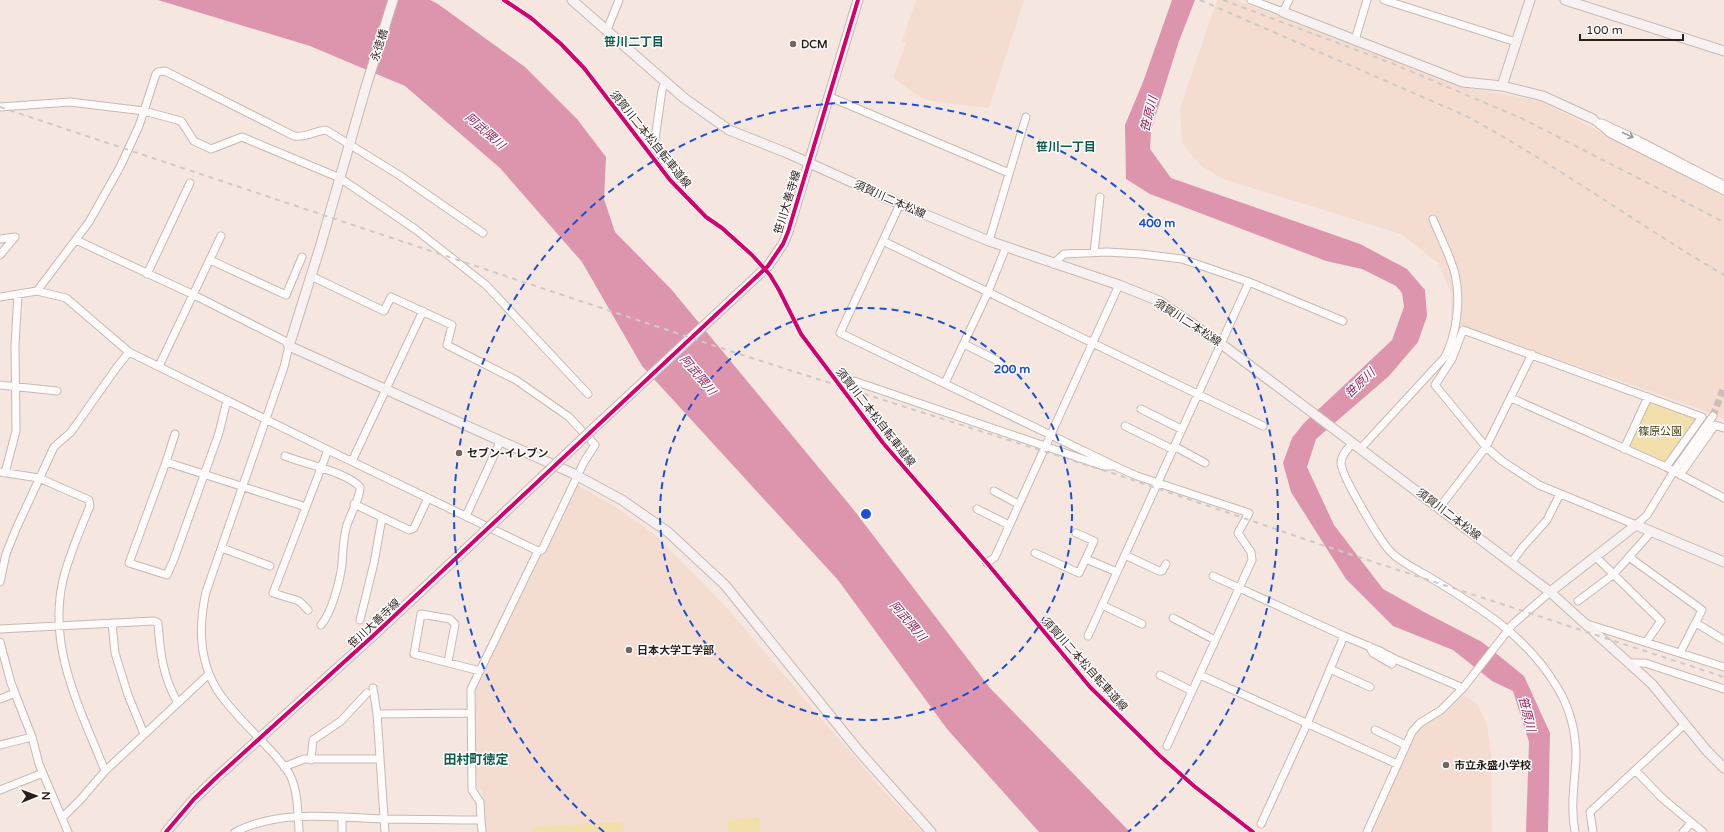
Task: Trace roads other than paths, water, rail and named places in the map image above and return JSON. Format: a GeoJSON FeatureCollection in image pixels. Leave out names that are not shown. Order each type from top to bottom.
{"type":"FeatureCollection","features":[{"type":"Feature","properties":{"kind":"street","name":"永徳橋"},"geometry":{"type":"LineString","coordinates":[[289,346],[340,178],[364,90],[394,0]]}},
{"type":"Feature","properties":{"kind":"street","name":"須賀川二本松線"},"geometry":{"type":"LineString","coordinates":[[572,0],[665,82],[701,111],[729,130],[988,241],[1119,285],[1159,301],[1220,343],[1440,507],[1550,592],[1652,684],[1724,768]]}},
{"type":"Feature","properties":{"kind":"street"},"geometry":{"type":"LineString","coordinates":[[607,30],[619,0]]}},
{"type":"Feature","properties":{"kind":"street"},"geometry":{"type":"LineString","coordinates":[[808,163],[830,97],[855,0]]}},
{"type":"Feature","properties":{"kind":"street"},"geometry":{"type":"LineString","coordinates":[[808,163],[816,120],[855,0]]}},
{"type":"Feature","properties":{"kind":"street"},"geometry":{"type":"LineString","coordinates":[[1251,0],[1463,82],[1502,86],[1543,96],[1638,140],[1724,185]]}},
{"type":"Feature","properties":{"kind":"street"},"geometry":{"type":"LineString","coordinates":[[1283,12],[1289,0]]}},
{"type":"Feature","properties":{"kind":"street"},"geometry":{"type":"LineString","coordinates":[[1355,40],[1367,0]]}},
{"type":"Feature","properties":{"kind":"street"},"geometry":{"type":"LineString","coordinates":[[1384,0],[1516,42]]}},
{"type":"Feature","properties":{"kind":"street"},"geometry":{"type":"LineString","coordinates":[[1502,86],[1530,0]]}},
{"type":"Feature","properties":{"kind":"street"},"geometry":{"type":"LineString","coordinates":[[1565,0],[1724,51]]}},
{"type":"Feature","properties":{"kind":"street"},"geometry":{"type":"LineString","coordinates":[[37,291],[89,222],[120,167],[139,126],[156,74],[165,70],[294,136],[298,137],[326,130],[349,143],[483,233]]}},
{"type":"Feature","properties":{"kind":"street"},"geometry":{"type":"LineString","coordinates":[[665,82],[662,90],[654,146],[677,178]]}},
{"type":"Feature","properties":{"kind":"street"},"geometry":{"type":"LineString","coordinates":[[830,97],[1009,173]]}},
{"type":"Feature","properties":{"kind":"street"},"geometry":{"type":"LineString","coordinates":[[0,107],[70,102],[144,112],[181,121],[194,141],[211,149],[242,137],[340,178],[415,229],[486,285],[588,394]]}},
{"type":"Feature","properties":{"kind":"street"},"geometry":{"type":"LineString","coordinates":[[988,241],[1026,117]]}},
{"type":"Feature","properties":{"kind":"street"},"geometry":{"type":"LineString","coordinates":[[1593,119],[1611,134],[1724,191]]}},
{"type":"Feature","properties":{"kind":"street","name":"笹川大善寺線"},"geometry":{"type":"LineString","coordinates":[[166,832],[194,799],[485,531],[768,266],[783,244],[788,232],[808,163]]}},
{"type":"Feature","properties":{"kind":"street"},"geometry":{"type":"LineString","coordinates":[[147,274],[190,184]]}},
{"type":"Feature","properties":{"kind":"street"},"geometry":{"type":"LineString","coordinates":[[1094,253],[1100,197]]}},
{"type":"Feature","properties":{"kind":"street"},"geometry":{"type":"LineString","coordinates":[[900,204],[840,332],[1114,466],[1157,483],[1249,513],[1238,532],[1251,552],[1252,560],[1167,746]]}},
{"type":"Feature","properties":{"kind":"street"},"geometry":{"type":"LineString","coordinates":[[1433,219],[1455,274],[1458,302],[1451,346],[1445,357],[1345,452],[1341,462],[1342,472],[1351,489],[1393,555],[1476,605],[1508,631],[1518,637],[1544,668],[1557,687],[1568,712],[1575,744],[1572,812],[1575,832]]}},
{"type":"Feature","properties":{"kind":"street"},"geometry":{"type":"LineString","coordinates":[[159,366],[194,295],[220,236]]}},
{"type":"Feature","properties":{"kind":"street"},"geometry":{"type":"LineString","coordinates":[[0,239],[15,237],[0,255]]}},
{"type":"Feature","properties":{"kind":"street"},"geometry":{"type":"LineString","coordinates":[[76,240],[194,295],[285,341],[289,346],[577,476],[622,500],[668,532],[725,585],[858,750],[931,832]]}},
{"type":"Feature","properties":{"kind":"street"},"geometry":{"type":"LineString","coordinates":[[883,241],[1263,426]]}},
{"type":"Feature","properties":{"kind":"street"},"geometry":{"type":"LineString","coordinates":[[945,383],[988,292],[1006,247]]}},
{"type":"Feature","properties":{"kind":"street"},"geometry":{"type":"LineString","coordinates":[[1053,264],[1064,254],[1141,254],[1182,259],[1249,282],[1343,321]]}},
{"type":"Feature","properties":{"kind":"street"},"geometry":{"type":"LineString","coordinates":[[210,260],[286,295],[302,257]]}},
{"type":"Feature","properties":{"kind":"street"},"geometry":{"type":"LineString","coordinates":[[311,276],[384,312],[392,297],[452,325],[447,345],[516,380],[574,422],[596,445],[584,462],[542,550],[538,551],[471,689],[470,714],[472,790],[480,802],[482,832]]}},
{"type":"Feature","properties":{"kind":"street"},"geometry":{"type":"LineString","coordinates":[[1088,636],[1249,282]]}},
{"type":"Feature","properties":{"kind":"street"},"geometry":{"type":"LineString","coordinates":[[987,563],[995,557],[1119,285]]}},
{"type":"Feature","properties":{"kind":"street"},"geometry":{"type":"LineString","coordinates":[[0,296],[37,291],[60,296],[69,301],[129,352],[266,420],[538,551]]}},
{"type":"Feature","properties":{"kind":"street"},"geometry":{"type":"LineString","coordinates":[[18,294],[15,345],[16,431],[3,472],[39,478],[89,500],[90,506],[62,581],[59,626],[62,652],[67,675],[105,771]]}},
{"type":"Feature","properties":{"kind":"street"},"geometry":{"type":"LineString","coordinates":[[352,461],[423,311]]}},
{"type":"Feature","properties":{"kind":"street"},"geometry":{"type":"LineString","coordinates":[[1666,467],[1702,417],[1532,354],[1463,330],[1452,359],[1435,385],[1486,447],[1502,461],[1531,481],[1724,562]]}},
{"type":"Feature","properties":{"kind":"street"},"geometry":{"type":"LineString","coordinates":[[964,344],[1000,362]]}},
{"type":"Feature","properties":{"kind":"street"},"geometry":{"type":"LineString","coordinates":[[289,346],[284,367],[206,592],[201,614],[201,638],[209,674],[222,697],[284,767],[294,784],[299,832]]}},
{"type":"Feature","properties":{"kind":"street"},"geometry":{"type":"LineString","coordinates":[[0,582],[3,554],[54,447],[72,432],[116,367],[129,352]]}},
{"type":"Feature","properties":{"kind":"street"},"geometry":{"type":"LineString","coordinates":[[1440,507],[1486,447],[1532,354]]}},
{"type":"Feature","properties":{"kind":"street"},"geometry":{"type":"LineString","coordinates":[[854,381],[1103,466],[1114,466]]}},
{"type":"Feature","properties":{"kind":"street"},"geometry":{"type":"LineString","coordinates":[[0,385],[57,390]]}},
{"type":"Feature","properties":{"kind":"street"},"geometry":{"type":"LineString","coordinates":[[1624,449],[1648,397]]}},
{"type":"Feature","properties":{"kind":"street"},"geometry":{"type":"LineString","coordinates":[[1511,398],[1666,467],[1724,498]]}},
{"type":"Feature","properties":{"kind":"street"},"geometry":{"type":"LineString","coordinates":[[175,434],[129,563],[167,575],[205,474],[219,433],[227,400]]}},
{"type":"Feature","properties":{"kind":"street"},"geometry":{"type":"LineString","coordinates":[[1141,410],[1182,429]]}},
{"type":"Feature","properties":{"kind":"street"},"geometry":{"type":"LineString","coordinates":[[1677,473],[1713,416]]}},
{"type":"Feature","properties":{"kind":"street"},"geometry":{"type":"LineString","coordinates":[[1367,832],[1412,732],[1420,723],[1441,710],[1464,686],[1518,618],[1636,526],[1647,515],[1677,473],[1715,425],[1724,428]]}},
{"type":"Feature","properties":{"kind":"street"},"geometry":{"type":"LineString","coordinates":[[1126,426],[1205,463]]}},
{"type":"Feature","properties":{"kind":"street"},"geometry":{"type":"LineString","coordinates":[[466,516],[500,442]]}},
{"type":"Feature","properties":{"kind":"street"},"geometry":{"type":"LineString","coordinates":[[308,610],[299,601],[273,593],[328,450]]}},
{"type":"Feature","properties":{"kind":"street"},"geometry":{"type":"LineString","coordinates":[[285,456],[321,467],[359,485],[360,492],[354,504],[343,541],[340,574],[327,617],[322,625]]}},
{"type":"Feature","properties":{"kind":"street"},"geometry":{"type":"LineString","coordinates":[[166,462],[306,507]]}},
{"type":"Feature","properties":{"kind":"street"},"geometry":{"type":"LineString","coordinates":[[994,492],[1018,504]]}},
{"type":"Feature","properties":{"kind":"street"},"geometry":{"type":"LineString","coordinates":[[1512,562],[1522,548],[1547,520],[1560,494]]}},
{"type":"Feature","properties":{"kind":"street"},"geometry":{"type":"LineString","coordinates":[[354,504],[409,530],[413,530],[428,498]]}},
{"type":"Feature","properties":{"kind":"street"},"geometry":{"type":"LineString","coordinates":[[977,509],[1009,525]]}},
{"type":"Feature","properties":{"kind":"street"},"geometry":{"type":"LineString","coordinates":[[360,620],[374,563],[382,518]]}},
{"type":"Feature","properties":{"kind":"street"},"geometry":{"type":"LineString","coordinates":[[1578,601],[1614,574],[1651,532]]}},
{"type":"Feature","properties":{"kind":"street"},"geometry":{"type":"LineString","coordinates":[[1035,553],[1079,573],[1094,541],[1076,533]]}},
{"type":"Feature","properties":{"kind":"street"},"geometry":{"type":"LineString","coordinates":[[222,548],[270,566]]}},
{"type":"Feature","properties":{"kind":"street"},"geometry":{"type":"LineString","coordinates":[[1125,555],[1159,571],[1162,571],[1166,564]]}},
{"type":"Feature","properties":{"kind":"street"},"geometry":{"type":"LineString","coordinates":[[1596,557],[1661,621],[1646,642]]}},
{"type":"Feature","properties":{"kind":"street"},"geometry":{"type":"LineString","coordinates":[[1629,557],[1702,610],[1680,653]]}},
{"type":"Feature","properties":{"kind":"street"},"geometry":{"type":"LineString","coordinates":[[1086,558],[1117,572]]}},
{"type":"Feature","properties":{"kind":"street"},"geometry":{"type":"LineString","coordinates":[[1213,576],[1397,660],[1464,686]]}},
{"type":"Feature","properties":{"kind":"street"},"geometry":{"type":"LineString","coordinates":[[1102,605],[1142,624]]}},
{"type":"Feature","properties":{"kind":"street"},"geometry":{"type":"LineString","coordinates":[[448,662],[456,624],[450,620],[421,614],[414,654],[480,671]]}},
{"type":"Feature","properties":{"kind":"street"},"geometry":{"type":"LineString","coordinates":[[1173,618],[1216,640]]}},
{"type":"Feature","properties":{"kind":"street"},"geometry":{"type":"LineString","coordinates":[[0,630],[154,621],[158,624],[163,669],[171,692],[178,703]]}},
{"type":"Feature","properties":{"kind":"street"},"geometry":{"type":"LineString","coordinates":[[112,623],[115,653],[128,695],[144,734]]}},
{"type":"Feature","properties":{"kind":"street"},"geometry":{"type":"LineString","coordinates":[[1696,623],[1724,640]]}},
{"type":"Feature","properties":{"kind":"street"},"geometry":{"type":"LineString","coordinates":[[1587,624],[1724,667]]}},
{"type":"Feature","properties":{"kind":"street"},"geometry":{"type":"LineString","coordinates":[[1262,824],[1307,724],[1344,636]]}},
{"type":"Feature","properties":{"kind":"street"},"geometry":{"type":"LineString","coordinates":[[0,642],[15,694],[32,737],[43,773],[63,817],[68,832]]}},
{"type":"Feature","properties":{"kind":"street"},"geometry":{"type":"LineString","coordinates":[[1369,646],[1373,652],[1392,664]]}},
{"type":"Feature","properties":{"kind":"street"},"geometry":{"type":"LineString","coordinates":[[1629,663],[1645,663],[1724,689]]}},
{"type":"Feature","properties":{"kind":"street"},"geometry":{"type":"LineString","coordinates":[[1330,669],[1370,687]]}},
{"type":"Feature","properties":{"kind":"street"},"geometry":{"type":"LineString","coordinates":[[63,817],[105,771],[209,674]]}},
{"type":"Feature","properties":{"kind":"street"},"geometry":{"type":"LineString","coordinates":[[1160,675],[1192,692]]}},
{"type":"Feature","properties":{"kind":"street"},"geometry":{"type":"LineString","coordinates":[[1200,675],[1397,764]]}},
{"type":"Feature","properties":{"kind":"street"},"geometry":{"type":"LineString","coordinates":[[311,760],[313,740],[341,721],[370,690],[377,714],[385,832]]}},
{"type":"Feature","properties":{"kind":"street"},"geometry":{"type":"LineString","coordinates":[[0,699],[15,694]]}},
{"type":"Feature","properties":{"kind":"street"},"geometry":{"type":"LineString","coordinates":[[377,714],[470,714]]}},
{"type":"Feature","properties":{"kind":"street"},"geometry":{"type":"LineString","coordinates":[[1593,832],[1590,812],[1685,724]]}},
{"type":"Feature","properties":{"kind":"street"},"geometry":{"type":"LineString","coordinates":[[1375,730],[1406,745]]}},
{"type":"Feature","properties":{"kind":"street"},"geometry":{"type":"LineString","coordinates":[[0,745],[32,737]]}},
{"type":"Feature","properties":{"kind":"street"},"geometry":{"type":"LineString","coordinates":[[284,767],[304,760],[380,759]]}},
{"type":"Feature","properties":{"kind":"street"},"geometry":{"type":"LineString","coordinates":[[1636,771],[1662,798],[1704,832]]}},
{"type":"Feature","properties":{"kind":"street"},"geometry":{"type":"LineString","coordinates":[[0,790],[43,773]]}},
{"type":"Feature","properties":{"kind":"street"},"geometry":{"type":"LineString","coordinates":[[235,832],[245,827],[262,822],[298,816],[481,820]]}},
{"type":"Feature","properties":{"kind":"street"},"geometry":{"type":"LineString","coordinates":[[342,817],[342,832]]}},
{"type":"Feature","properties":{"kind":"street"},"geometry":{"type":"LineString","coordinates":[[1683,832],[1691,823]]}},
{"type":"Feature","properties":{"kind":"water","name":"阿武隈川"},"geometry":{"type":"Polygon","coordinates":[[[158,0],[430,0],[438,4],[525,67],[577,119],[606,157],[604,199],[615,232],[671,289],[853,509],[990,688],[1130,832],[1039,832],[947,729],[838,580],[642,366],[582,262],[500,168],[405,86],[310,46],[158,0]]]}},
{"type":"Feature","properties":{"kind":"water","name":"笹原川"},"geometry":{"type":"Polygon","coordinates":[[[1172,0],[1195,0],[1179,41],[1151,130],[1150,149],[1171,178],[1360,244],[1407,269],[1425,290],[1427,316],[1418,342],[1389,376],[1316,439],[1307,467],[1334,525],[1383,589],[1482,642],[1524,676],[1550,733],[1548,832],[1526,832],[1529,742],[1513,691],[1492,681],[1453,650],[1393,626],[1346,579],[1291,492],[1283,463],[1292,438],[1304,423],[1392,340],[1404,307],[1402,293],[1396,286],[1362,269],[1326,261],[1150,194],[1126,179],[1125,125],[1143,82],[1172,0]]]}},
{"type":"Feature","properties":{"kind":"tunnel"},"geometry":{"type":"LineString","coordinates":[[1713,416],[1724,387]]}},
{"type":"Feature","properties":{"kind":"railway"},"geometry":{"type":"LineString","coordinates":[[1200,0],[1466,116],[1532,154],[1724,275]]}},
{"type":"Feature","properties":{"kind":"railway"},"geometry":{"type":"LineString","coordinates":[[1223,0],[1391,63],[1521,118],[1724,222]]}},
{"type":"Feature","properties":{"kind":"railway"},"geometry":{"type":"LineString","coordinates":[[0,107],[733,352],[1115,474],[1325,546],[1724,677]]}},
{"type":"Feature","properties":{"kind":"place","name":"DCM"},"geometry":{"type":"Point","coordinates":[793,44]}},
{"type":"Feature","properties":{"kind":"place","name":"セブン-イレブン"},"geometry":{"type":"Point","coordinates":[459,453]}},
{"type":"Feature","properties":{"kind":"place","name":"日本大学工学部"},"geometry":{"type":"Point","coordinates":[629,650]}},
{"type":"Feature","properties":{"kind":"place","name":"市立永盛小学校"},"geometry":{"type":"Point","coordinates":[1446,765]}},
{"type":"Feature","properties":{"kind":"district","name":"笹川二丁目"},"geometry":{"type":"Point","coordinates":[634,42]}},
{"type":"Feature","properties":{"kind":"district","name":"笹川一丁目"},"geometry":{"type":"Point","coordinates":[1066,147]}},
{"type":"Feature","properties":{"kind":"district","name":"田村町徳定"},"geometry":{"type":"Point","coordinates":[476,759]}},
{"type":"Feature","properties":{"kind":"park label","name":"篠原公園"},"geometry":{"type":"Point","coordinates":[1660,431]}}]}
